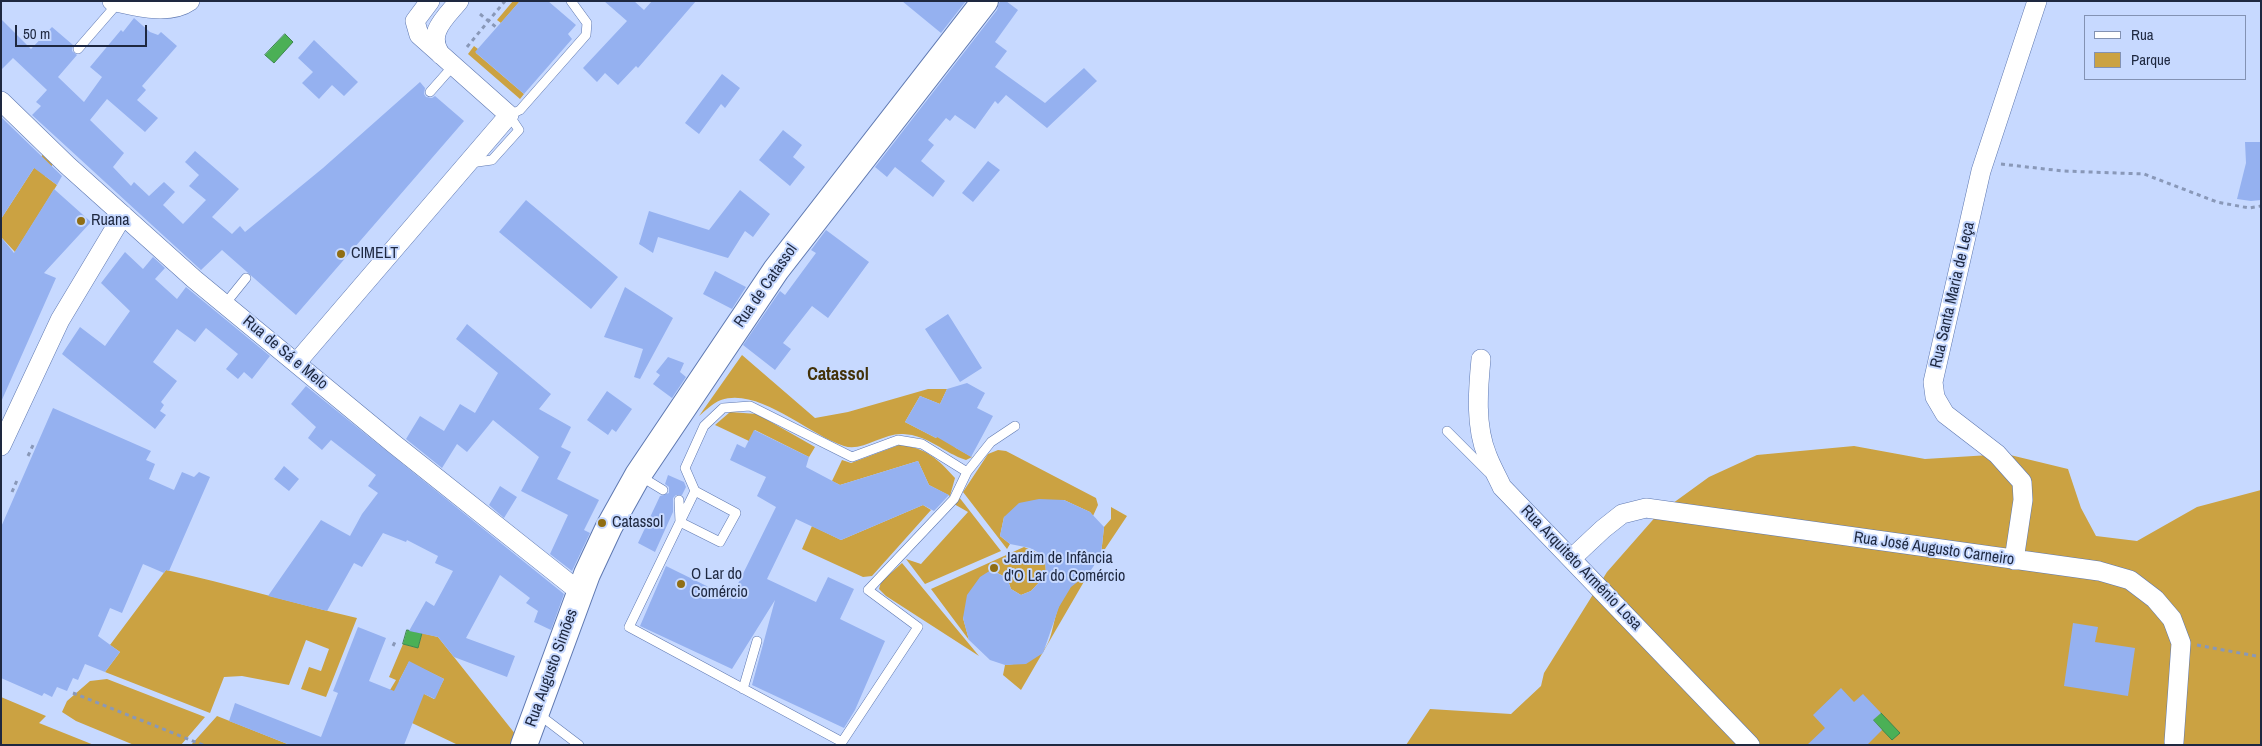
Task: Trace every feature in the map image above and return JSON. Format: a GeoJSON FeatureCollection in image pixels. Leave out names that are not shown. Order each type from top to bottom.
{"type":"FeatureCollection","features":[{"type":"Feature","properties":{"kind":"main road","name":"Rua de Catassol"},"geometry":{"type":"LineString","coordinates":[[580,592],[609,526],[638,475],[785,258],[985,1]]}},
{"type":"Feature","properties":{"kind":"main road","name":"Rua Augusto Simões"},"geometry":{"type":"LineString","coordinates":[[524,745],[580,592]]}},
{"type":"Feature","properties":{"kind":"street"},"geometry":{"type":"LineString","coordinates":[[115,2],[167,10],[178,9],[190,1]]}},
{"type":"Feature","properties":{"kind":"street"},"geometry":{"type":"LineString","coordinates":[[296,362],[509,115],[419,35],[415,26],[417,16],[430,1]]}},
{"type":"Feature","properties":{"kind":"street"},"geometry":{"type":"LineString","coordinates":[[447,61],[435,43],[436,32],[460,1]]}},
{"type":"Feature","properties":{"kind":"street","name":"Rua Santa Maria de Leça"},"geometry":{"type":"LineString","coordinates":[[2014,560],[2023,500],[2022,482],[1997,454],[1945,414],[1935,397],[1933,382],[1981,171],[2037,1]]}},
{"type":"Feature","properties":{"kind":"street","name":"Rua de Sá e Melo"},"geometry":{"type":"LineString","coordinates":[[1,101],[123,216],[225,304],[394,444],[580,592]]}},
{"type":"Feature","properties":{"kind":"street"},"geometry":{"type":"LineString","coordinates":[[1,446],[60,320],[123,216]]}},
{"type":"Feature","properties":{"kind":"street","name":"Rua Arquiteto Arménio Losa"},"geometry":{"type":"LineString","coordinates":[[1481,359],[1478,391],[1480,422],[1486,454],[1502,487],[1750,745]]}},
{"type":"Feature","properties":{"kind":"street","name":"Rua José Augusto Carneiro"},"geometry":{"type":"LineString","coordinates":[[1572,558],[1622,514],[1646,508],[2099,571],[2130,580],[2156,599],[2172,619],[2181,643],[2174,742]]}},
{"type":"Feature","properties":{"kind":"lane"},"geometry":{"type":"LineString","coordinates":[[509,115],[520,110],[586,35],[587,23],[570,1]]}},
{"type":"Feature","properties":{"kind":"lane"},"geometry":{"type":"LineString","coordinates":[[78,48],[115,2]]}},
{"type":"Feature","properties":{"kind":"lane"},"geometry":{"type":"LineString","coordinates":[[430,92],[447,61]]}},
{"type":"Feature","properties":{"kind":"lane"},"geometry":{"type":"LineString","coordinates":[[225,304],[246,278]]}},
{"type":"Feature","properties":{"kind":"lane"},"geometry":{"type":"LineString","coordinates":[[680,522],[720,542],[736,513],[695,491],[685,468],[704,426],[723,408],[750,406],[852,457],[898,440],[922,444],[968,472]]}},
{"type":"Feature","properties":{"kind":"lane"},"geometry":{"type":"LineString","coordinates":[[695,491],[629,627],[842,742],[918,627],[868,590],[954,499],[968,472],[991,442],[1015,426]]}},
{"type":"Feature","properties":{"kind":"lane"},"geometry":{"type":"LineString","coordinates":[[1447,431],[1502,487]]}},
{"type":"Feature","properties":{"kind":"lane"},"geometry":{"type":"LineString","coordinates":[[638,475],[663,490]]}},
{"type":"Feature","properties":{"kind":"lane"},"geometry":{"type":"LineString","coordinates":[[679,500],[680,522]]}},
{"type":"Feature","properties":{"kind":"lane"},"geometry":{"type":"LineString","coordinates":[[744,689],[757,641]]}},
{"type":"Feature","properties":{"kind":"lane"},"geometry":{"type":"LineString","coordinates":[[536,712],[579,745]]}},
{"type":"Feature","properties":{"kind":"path"},"geometry":{"type":"LineString","coordinates":[[467,47],[506,1]]}},
{"type":"Feature","properties":{"kind":"path"},"geometry":{"type":"LineString","coordinates":[[480,14],[497,28]]}},
{"type":"Feature","properties":{"kind":"path"},"geometry":{"type":"LineString","coordinates":[[1981,171],[2003,163],[2063,171],[2144,174],[2217,202],[2249,208],[2261,206]]}},
{"type":"Feature","properties":{"kind":"path"},"geometry":{"type":"LineString","coordinates":[[28,456],[34,443]]}},
{"type":"Feature","properties":{"kind":"path"},"geometry":{"type":"LineString","coordinates":[[12,492],[18,478]]}},
{"type":"Feature","properties":{"kind":"path"},"geometry":{"type":"LineString","coordinates":[[2181,643],[2261,657]]}},
{"type":"Feature","properties":{"kind":"path"},"geometry":{"type":"LineString","coordinates":[[73,693],[203,745]]}},
{"type":"Feature","properties":{"kind":"green space"},"geometry":{"type":"Polygon","coordinates":[[[513,1],[520,1],[501,23],[497,20],[513,1]]]}},
{"type":"Feature","properties":{"kind":"green space"},"geometry":{"type":"Polygon","coordinates":[[[474,46],[478,49],[476,53],[524,94],[520,99],[468,54],[474,46]]]}},
{"type":"Feature","properties":{"kind":"green space"},"geometry":{"type":"Polygon","coordinates":[[[43,154],[53,164],[45,176],[57,185],[15,252],[1,237],[1,219],[43,154]]]}},
{"type":"Feature","properties":{"kind":"green space"},"geometry":{"type":"Polygon","coordinates":[[[742,355],[815,418],[848,412],[928,389],[947,389],[940,404],[920,396],[905,422],[936,438],[939,433],[956,448],[972,457],[966,460],[928,441],[903,434],[888,436],[858,447],[844,446],[784,414],[751,400],[736,398],[721,400],[699,416],[742,355]]]}},
{"type":"Feature","properties":{"kind":"green space"},"geometry":{"type":"Polygon","coordinates":[[[730,412],[757,414],[815,447],[809,457],[755,430],[749,441],[715,425],[730,412]]]}},
{"type":"Feature","properties":{"kind":"green space"},"geometry":{"type":"Polygon","coordinates":[[[899,445],[924,451],[943,465],[955,478],[950,496],[929,485],[918,461],[840,485],[832,481],[842,460],[851,463],[899,445]]]}},
{"type":"Feature","properties":{"kind":"green space"},"geometry":{"type":"Polygon","coordinates":[[[1854,446],[1925,459],[2006,454],[2068,469],[2081,508],[2096,536],[2137,541],[2197,507],[2261,490],[2261,745],[1406,745],[1430,709],[1511,714],[1541,686],[1544,673],[1607,572],[1658,514],[1709,477],[1757,455],[1854,446]]]}},
{"type":"Feature","properties":{"kind":"green space"},"geometry":{"type":"Polygon","coordinates":[[[998,450],[1006,451],[1096,498],[1098,505],[1093,516],[1090,512],[1064,500],[1004,517],[1000,536],[1010,544],[1007,549],[963,492],[988,454],[998,450]]]}},
{"type":"Feature","properties":{"kind":"green space"},"geometry":{"type":"Polygon","coordinates":[[[959,497],[1001,551],[925,584],[906,559],[921,564],[968,512],[954,504],[959,497]]]}},
{"type":"Feature","properties":{"kind":"green space"},"geometry":{"type":"Polygon","coordinates":[[[923,505],[931,510],[872,576],[863,577],[802,549],[812,526],[841,540],[923,505]]]}},
{"type":"Feature","properties":{"kind":"green space"},"geometry":{"type":"Polygon","coordinates":[[[1111,507],[1127,516],[1101,555],[1104,527],[1111,519],[1111,507]]]}},
{"type":"Feature","properties":{"kind":"green space"},"geometry":{"type":"Polygon","coordinates":[[[1024,547],[1045,556],[1046,575],[1031,591],[1021,595],[1011,589],[1007,578],[992,570],[963,618],[969,640],[931,589],[1024,547]]]}},
{"type":"Feature","properties":{"kind":"green space"},"geometry":{"type":"Polygon","coordinates":[[[902,563],[979,656],[886,596],[879,589],[881,582],[902,563]]]}},
{"type":"Feature","properties":{"kind":"green space"},"geometry":{"type":"Polygon","coordinates":[[[166,570],[357,618],[326,697],[301,689],[309,667],[321,671],[329,649],[306,640],[289,685],[242,676],[224,677],[210,713],[105,672],[120,652],[110,645],[166,570]]]}},
{"type":"Feature","properties":{"kind":"green space"},"geometry":{"type":"Polygon","coordinates":[[[1089,573],[1046,647],[1061,600],[1070,587],[1089,573]]]}},
{"type":"Feature","properties":{"kind":"green space"},"geometry":{"type":"Polygon","coordinates":[[[422,633],[438,637],[516,735],[512,745],[458,745],[412,723],[408,697],[390,690],[396,680],[389,677],[403,644],[418,648],[422,633]],[[409,662],[399,681],[434,699],[444,679],[409,662]]]}},
{"type":"Feature","properties":{"kind":"green space"},"geometry":{"type":"Polygon","coordinates":[[[1046,647],[1021,690],[1003,675],[1005,665],[1025,662],[1038,656],[1046,647]]]}},
{"type":"Feature","properties":{"kind":"green space"},"geometry":{"type":"Polygon","coordinates":[[[107,679],[205,717],[181,745],[134,745],[76,721],[62,712],[67,701],[90,681],[107,679]]]}},
{"type":"Feature","properties":{"kind":"green space"},"geometry":{"type":"Polygon","coordinates":[[[1,697],[46,716],[39,723],[94,745],[1,745],[1,697]]]}},
{"type":"Feature","properties":{"kind":"green space"},"geometry":{"type":"Polygon","coordinates":[[[217,716],[290,745],[191,745],[217,716]]]}},
{"type":"Feature","properties":{"kind":"shaded area"},"geometry":{"type":"Polygon","coordinates":[[[285,34],[293,42],[274,63],[265,55],[285,34]]]}},
{"type":"Feature","properties":{"kind":"shaded area"},"geometry":{"type":"Polygon","coordinates":[[[407,630],[422,633],[418,648],[403,644],[407,630]]]}},
{"type":"Feature","properties":{"kind":"shaded area"},"geometry":{"type":"Polygon","coordinates":[[[1881,713],[1900,733],[1892,740],[1873,720],[1881,713]]]}},
{"type":"Feature","properties":{"kind":"building"},"geometry":{"type":"Polygon","coordinates":[[[520,1],[548,1],[576,25],[568,34],[572,39],[524,94],[475,52],[520,1]]]}},
{"type":"Feature","properties":{"kind":"building"},"geometry":{"type":"Polygon","coordinates":[[[604,1],[634,1],[644,10],[652,1],[696,1],[638,68],[636,66],[618,85],[605,73],[597,82],[583,68],[627,21],[604,1]]]}},
{"type":"Feature","properties":{"kind":"building"},"geometry":{"type":"Polygon","coordinates":[[[902,1],[966,1],[941,33],[902,1]]]}},
{"type":"Feature","properties":{"kind":"building"},"geometry":{"type":"Polygon","coordinates":[[[1000,1],[1006,1],[1018,10],[995,42],[1007,51],[995,67],[1045,103],[1084,68],[1097,81],[1047,128],[1006,95],[998,104],[995,101],[975,129],[955,115],[950,121],[946,118],[928,140],[934,145],[921,161],[945,181],[933,197],[895,167],[887,177],[875,167],[997,10],[1000,1]]]}},
{"type":"Feature","properties":{"kind":"building"},"geometry":{"type":"Polygon","coordinates":[[[134,18],[150,32],[158,35],[161,32],[177,46],[142,86],[146,90],[137,100],[158,118],[145,132],[107,99],[90,120],[124,153],[113,167],[131,186],[134,182],[149,196],[164,182],[175,192],[163,205],[183,224],[206,200],[189,186],[199,175],[185,162],[195,151],[239,189],[212,217],[232,234],[240,226],[245,232],[323,168],[420,82],[425,88],[424,94],[426,97],[432,98],[435,96],[464,121],[296,315],[222,250],[201,270],[32,115],[41,106],[36,102],[47,90],[13,58],[1,70],[1,19],[31,49],[52,27],[73,45],[72,51],[77,55],[58,77],[84,102],[102,77],[90,67],[121,30],[123,32],[134,18]]]}},
{"type":"Feature","properties":{"kind":"building"},"geometry":{"type":"Polygon","coordinates":[[[314,40],[358,82],[344,96],[332,85],[319,99],[302,83],[313,72],[298,58],[314,40]]]}},
{"type":"Feature","properties":{"kind":"building"},"geometry":{"type":"Polygon","coordinates":[[[722,74],[740,88],[725,108],[721,104],[699,134],[685,123],[722,74]]]}},
{"type":"Feature","properties":{"kind":"building"},"geometry":{"type":"Polygon","coordinates":[[[1,117],[62,176],[57,185],[34,168],[1,219],[1,117]]]}},
{"type":"Feature","properties":{"kind":"building"},"geometry":{"type":"Polygon","coordinates":[[[783,130],[802,145],[793,157],[805,167],[790,186],[759,160],[783,130]]]}},
{"type":"Feature","properties":{"kind":"building"},"geometry":{"type":"Polygon","coordinates":[[[2245,142],[2261,142],[2261,200],[2237,199],[2246,163],[2245,142]]]}},
{"type":"Feature","properties":{"kind":"building"},"geometry":{"type":"Polygon","coordinates":[[[988,161],[1000,170],[973,202],[962,193],[988,161]]]}},
{"type":"Feature","properties":{"kind":"building"},"geometry":{"type":"Polygon","coordinates":[[[54,189],[91,222],[44,273],[56,278],[1,402],[1,237],[14,253],[54,189]]]}},
{"type":"Feature","properties":{"kind":"building"},"geometry":{"type":"Polygon","coordinates":[[[740,190],[770,214],[753,237],[745,231],[728,258],[658,237],[653,253],[639,244],[649,211],[709,230],[740,190]]]}},
{"type":"Feature","properties":{"kind":"building"},"geometry":{"type":"Polygon","coordinates":[[[526,200],[618,277],[591,309],[499,232],[526,200]]]}},
{"type":"Feature","properties":{"kind":"building"},"geometry":{"type":"Polygon","coordinates":[[[826,230],[869,262],[828,318],[812,306],[783,343],[791,349],[775,370],[743,345],[780,291],[785,295],[816,253],[811,250],[826,230]]]}},
{"type":"Feature","properties":{"kind":"building"},"geometry":{"type":"Polygon","coordinates":[[[125,252],[143,269],[153,257],[165,268],[155,279],[177,299],[186,287],[270,356],[252,379],[244,372],[238,379],[226,369],[238,354],[206,328],[195,342],[177,329],[153,362],[177,381],[161,402],[164,405],[160,411],[166,415],[155,429],[62,354],[80,327],[105,346],[130,311],[101,283],[125,252]]]}},
{"type":"Feature","properties":{"kind":"building"},"geometry":{"type":"Polygon","coordinates":[[[715,271],[746,287],[732,309],[703,294],[715,271]]]}},
{"type":"Feature","properties":{"kind":"building"},"geometry":{"type":"Polygon","coordinates":[[[625,287],[673,318],[640,379],[634,377],[643,349],[604,337],[625,287]]]}},
{"type":"Feature","properties":{"kind":"building"},"geometry":{"type":"Polygon","coordinates":[[[948,314],[982,368],[960,382],[925,329],[948,314]]]}},
{"type":"Feature","properties":{"kind":"building"},"geometry":{"type":"Polygon","coordinates":[[[467,324],[551,394],[539,409],[571,427],[561,447],[571,452],[557,479],[599,500],[584,530],[590,533],[572,571],[550,554],[568,515],[521,491],[539,457],[493,420],[467,452],[457,444],[442,468],[406,439],[420,416],[444,431],[460,404],[475,413],[498,373],[456,339],[467,324]]]}},
{"type":"Feature","properties":{"kind":"building"},"geometry":{"type":"Polygon","coordinates":[[[668,357],[684,363],[680,372],[686,377],[672,398],[653,384],[660,375],[656,372],[668,357]]]}},
{"type":"Feature","properties":{"kind":"building"},"geometry":{"type":"Polygon","coordinates":[[[967,383],[985,393],[977,408],[993,416],[971,457],[937,437],[905,422],[920,396],[940,404],[947,389],[967,383]]]}},
{"type":"Feature","properties":{"kind":"building"},"geometry":{"type":"Polygon","coordinates":[[[306,386],[564,594],[551,630],[534,622],[538,611],[526,603],[530,598],[500,575],[466,638],[515,656],[507,677],[454,657],[438,637],[409,631],[426,601],[434,606],[453,571],[435,563],[438,556],[407,540],[406,542],[383,533],[362,567],[354,563],[327,611],[268,596],[321,520],[350,536],[362,514],[378,493],[368,486],[376,475],[331,440],[322,450],[308,438],[316,427],[291,404],[306,386]]]}},
{"type":"Feature","properties":{"kind":"building"},"geometry":{"type":"Polygon","coordinates":[[[607,391],[632,409],[616,432],[612,429],[608,435],[587,420],[607,391]]]}},
{"type":"Feature","properties":{"kind":"building"},"geometry":{"type":"Polygon","coordinates":[[[53,408],[151,451],[146,460],[155,464],[149,479],[174,490],[182,472],[194,477],[199,472],[210,477],[169,571],[166,570],[164,573],[143,564],[122,613],[110,608],[98,636],[120,652],[105,672],[85,664],[78,680],[73,678],[67,691],[57,687],[52,697],[44,693],[42,696],[1,678],[1,527],[53,408]]]}},
{"type":"Feature","properties":{"kind":"building","name":"O Lar do Comércio"},"geometry":{"type":"Polygon","coordinates":[[[754,430],[809,457],[806,467],[840,485],[918,461],[929,485],[949,495],[934,511],[923,505],[841,540],[796,519],[767,579],[816,602],[828,577],[854,589],[840,619],[885,641],[855,710],[844,728],[752,685],[775,600],[732,669],[640,626],[666,566],[731,598],[776,507],[757,496],[766,477],[730,460],[737,444],[745,448],[754,430]]]}},
{"type":"Feature","properties":{"kind":"building"},"geometry":{"type":"Polygon","coordinates":[[[284,466],[299,479],[289,491],[274,479],[284,466]]]}},
{"type":"Feature","properties":{"kind":"building"},"geometry":{"type":"Polygon","coordinates":[[[668,475],[684,482],[686,487],[682,495],[676,495],[673,498],[673,512],[655,552],[638,543],[660,496],[669,493],[669,487],[665,484],[668,475]]]}},
{"type":"Feature","properties":{"kind":"building"},"geometry":{"type":"Polygon","coordinates":[[[500,486],[517,497],[504,518],[489,505],[500,486]]]}},
{"type":"Feature","properties":{"kind":"building"},"geometry":{"type":"Polygon","coordinates":[[[1039,499],[1064,500],[1090,512],[1104,527],[1101,555],[1089,573],[1071,587],[1059,607],[1043,653],[1026,664],[1005,665],[990,660],[969,640],[963,618],[967,595],[980,577],[991,570],[1007,578],[1011,589],[1021,595],[1031,591],[1046,575],[1045,556],[1030,548],[1010,544],[1000,536],[1004,517],[1019,503],[1039,499]]]}},
{"type":"Feature","properties":{"kind":"building"},"geometry":{"type":"Polygon","coordinates":[[[2073,623],[2098,627],[2095,642],[2135,648],[2128,696],[2064,686],[2073,623]]]}},
{"type":"Feature","properties":{"kind":"building"},"geometry":{"type":"Polygon","coordinates":[[[358,627],[386,638],[369,681],[394,691],[409,661],[444,679],[435,699],[424,694],[404,745],[290,745],[229,721],[235,703],[321,737],[338,693],[333,691],[358,627]]]}},
{"type":"Feature","properties":{"kind":"building"},"geometry":{"type":"Polygon","coordinates":[[[1841,688],[1854,702],[1863,694],[1881,713],[1873,720],[1882,730],[1867,745],[1807,745],[1825,728],[1813,715],[1841,688]]]}},
{"type":"Feature","properties":{"kind":"place","name":"Ruana"},"geometry":{"type":"Point","coordinates":[81,221]}},
{"type":"Feature","properties":{"kind":"place","name":"CIMELT"},"geometry":{"type":"Point","coordinates":[341,254]}},
{"type":"Feature","properties":{"kind":"place","name":"Catassol"},"geometry":{"type":"Point","coordinates":[602,523]}},
{"type":"Feature","properties":{"kind":"place","name":"Jardim de Infância d'O Lar do Comércio"},"geometry":{"type":"Point","coordinates":[994,568]}},
{"type":"Feature","properties":{"kind":"place","name":"O Lar do Comércio"},"geometry":{"type":"Point","coordinates":[681,584]}},
{"type":"Feature","properties":{"kind":"district","name":"Catassol"},"geometry":{"type":"Point","coordinates":[838,375]}}]}
